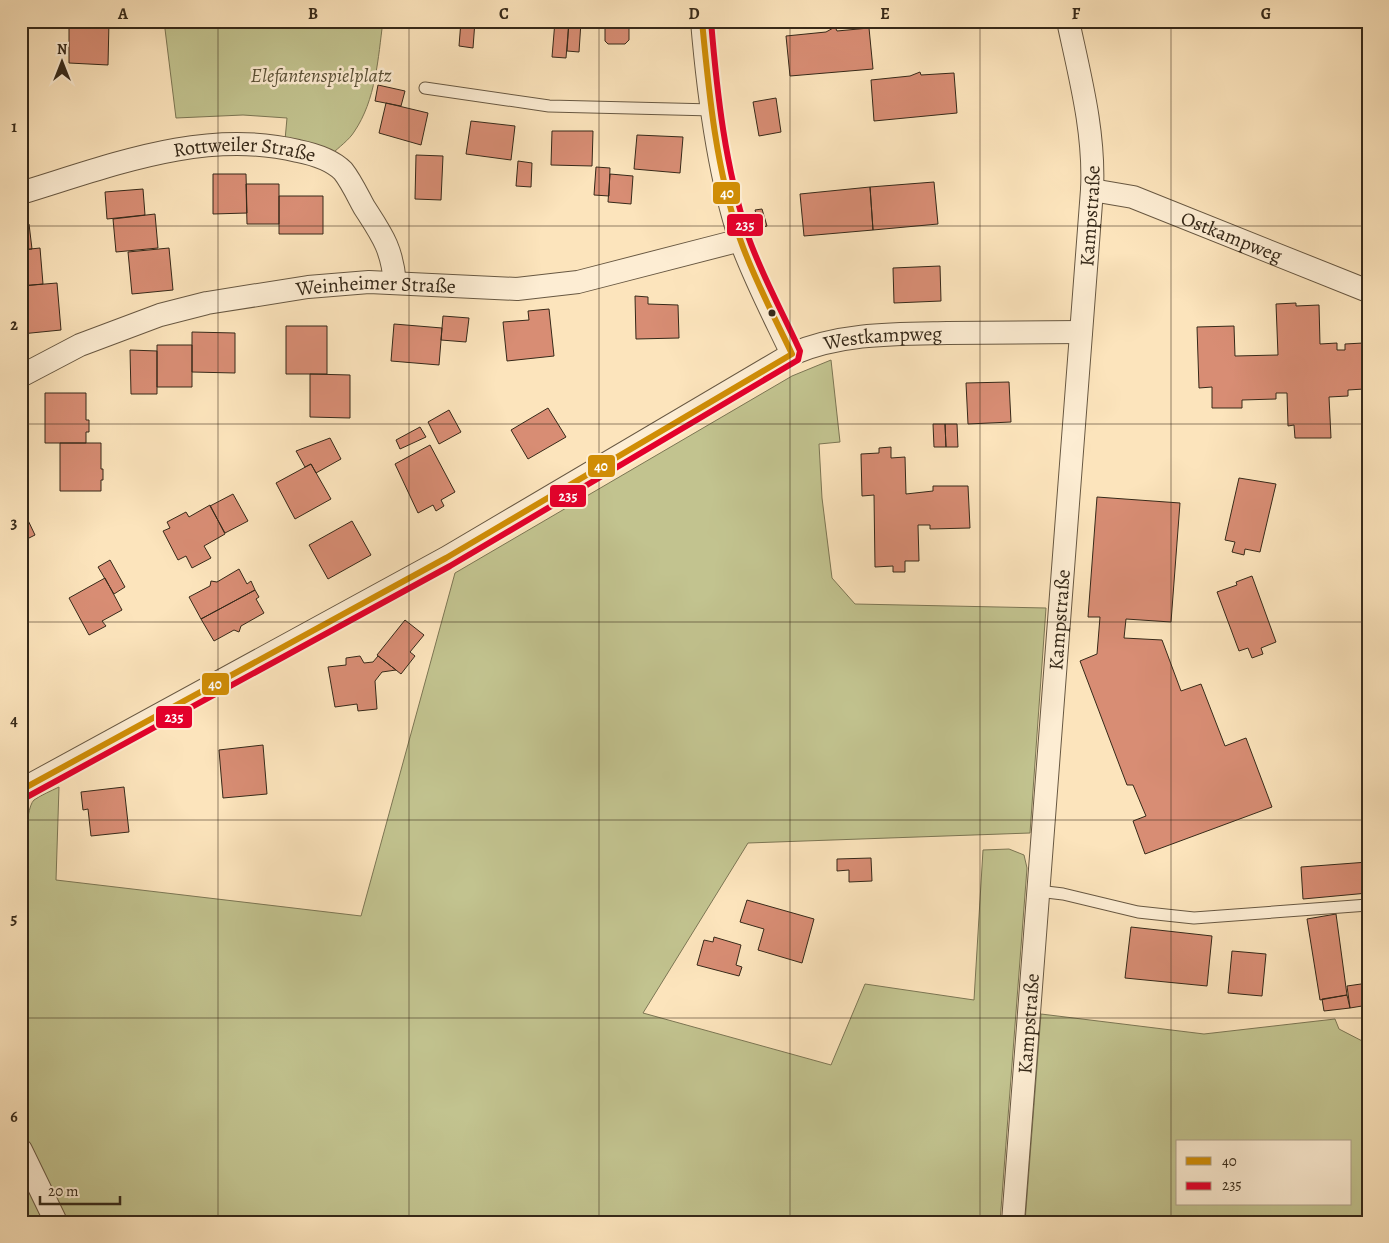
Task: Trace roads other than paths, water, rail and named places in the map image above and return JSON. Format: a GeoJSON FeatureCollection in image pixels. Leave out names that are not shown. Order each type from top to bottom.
{"type":"FeatureCollection","features":[{"type":"Feature","properties":{"kind":"street"},"geometry":{"type":"LineString","coordinates":[[702,21],[713,110],[726,186],[741,240],[792,354]]}},
{"type":"Feature","properties":{"kind":"street","name":"Kampstraße"},"geometry":{"type":"LineString","coordinates":[[1014,1222],[1092,190],[1093,164],[1090,127],[1068,21]]}},
{"type":"Feature","properties":{"kind":"street","name":"Rottweiler Straße"},"geometry":{"type":"LineString","coordinates":[[21,193],[148,154],[199,145],[247,144],[282,147],[315,155],[342,171],[388,245],[394,263],[395,282]]}},
{"type":"Feature","properties":{"kind":"street","name":"Ostkampweg"},"geometry":{"type":"LineString","coordinates":[[1092,190],[1133,197],[1368,290]]}},
{"type":"Feature","properties":{"kind":"street","name":"Weinheimer Straße"},"geometry":{"type":"LineString","coordinates":[[21,376],[80,345],[160,315],[207,303],[308,287],[369,282],[474,288],[551,286],[578,282],[741,240]]}},
{"type":"Feature","properties":{"kind":"street","name":"Westkampweg"},"geometry":{"type":"LineString","coordinates":[[21,790],[446,558],[792,354],[813,345],[880,334],[1081,332]]}},
{"type":"Feature","properties":{"kind":"street"},"geometry":{"type":"LineString","coordinates":[[21,1150],[56,1222]]}},
{"type":"Feature","properties":{"kind":"lane"},"geometry":{"type":"LineString","coordinates":[[425,88],[550,106],[713,110]]}},
{"type":"Feature","properties":{"kind":"lane"},"geometry":{"type":"LineString","coordinates":[[1038,891],[1064,894],[1138,912],[1194,918],[1368,905]]}},
{"type":"Feature","properties":{"kind":"park label","name":"Elefantenspielplatz"},"geometry":{"type":"Point","coordinates":[321,75]}}]}
